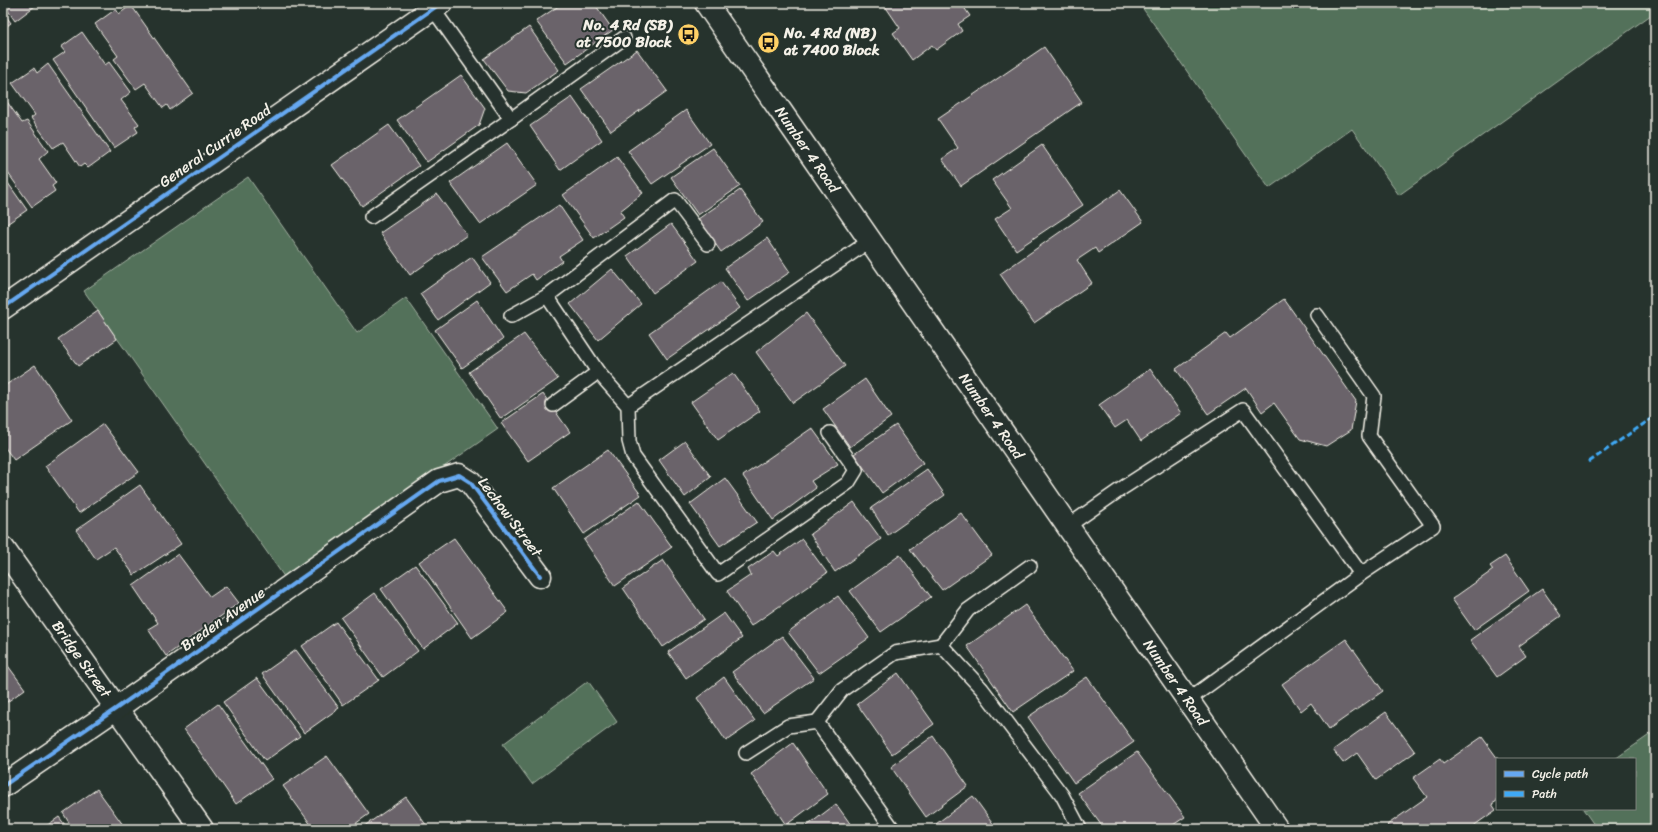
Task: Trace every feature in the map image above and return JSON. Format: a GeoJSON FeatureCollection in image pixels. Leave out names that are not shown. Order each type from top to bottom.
{"type":"FeatureCollection","features":[{"type":"Feature","properties":{"kind":"street","name":"Number 4 Road"},"geometry":{"type":"LineString","coordinates":[[706,3],[1277,829]]}},
{"type":"Feature","properties":{"kind":"street","name":"General Currie Road"},"geometry":{"type":"LineString","coordinates":[[3,308],[436,6]]}},
{"type":"Feature","properties":{"kind":"street","name":"Lechow Street"},"geometry":{"type":"LineString","coordinates":[[459,475],[470,482],[540,576]]}},
{"type":"Feature","properties":{"kind":"street","name":"Breden Avenue"},"geometry":{"type":"LineString","coordinates":[[3,786],[117,708],[439,481],[459,475]]}},
{"type":"Feature","properties":{"kind":"street","name":"Bridge Street"},"geometry":{"type":"LineString","coordinates":[[3,548],[202,829]]}},
{"type":"Feature","properties":{"kind":"lane"},"geometry":{"type":"LineString","coordinates":[[436,6],[511,120]]}},
{"type":"Feature","properties":{"kind":"lane"},"geometry":{"type":"LineString","coordinates":[[371,217],[511,120],[624,38]]}},
{"type":"Feature","properties":{"kind":"lane"},"geometry":{"type":"LineString","coordinates":[[510,316],[547,296],[675,200],[708,244]]}},
{"type":"Feature","properties":{"kind":"lane"},"geometry":{"type":"LineString","coordinates":[[628,406],[871,240]]}},
{"type":"Feature","properties":{"kind":"lane"},"geometry":{"type":"LineString","coordinates":[[547,296],[598,372],[628,406],[629,441],[633,456],[718,574],[848,483],[856,470],[830,433]]}},
{"type":"Feature","properties":{"kind":"lane"},"geometry":{"type":"LineString","coordinates":[[1188,700],[1361,574],[1433,526],[1369,436],[1374,396],[1317,315]]}},
{"type":"Feature","properties":{"kind":"lane"},"geometry":{"type":"LineString","coordinates":[[553,404],[598,372]]}},
{"type":"Feature","properties":{"kind":"lane"},"geometry":{"type":"LineString","coordinates":[[1068,526],[1243,410],[1361,574]]}},
{"type":"Feature","properties":{"kind":"lane"},"geometry":{"type":"LineString","coordinates":[[746,753],[788,726],[817,722],[842,690],[895,653],[941,645],[968,610],[1030,566]]}},
{"type":"Feature","properties":{"kind":"lane"},"geometry":{"type":"LineString","coordinates":[[941,645],[982,689],[1062,795],[1080,829]]}},
{"type":"Feature","properties":{"kind":"lane"},"geometry":{"type":"LineString","coordinates":[[817,722],[893,829]]}},
{"type":"Feature","properties":{"kind":"green space"},"geometry":{"type":"Polygon","coordinates":[[[1139,3],[1655,3],[1655,12],[1399,195],[1352,129],[1269,188],[1139,3]]]}},
{"type":"Feature","properties":{"kind":"green space"},"geometry":{"type":"Polygon","coordinates":[[[248,177],[357,333],[406,298],[498,429],[285,578],[84,291],[248,177]]]}},
{"type":"Feature","properties":{"kind":"green space"},"geometry":{"type":"Polygon","coordinates":[[[588,681],[617,722],[532,784],[503,744],[588,681]]]}},
{"type":"Feature","properties":{"kind":"green space"},"geometry":{"type":"Polygon","coordinates":[[[1655,731],[1655,829],[1597,829],[1584,810],[1636,810],[1636,758],[1616,758],[1655,731]]]}},
{"type":"Feature","properties":{"kind":"building"},"geometry":{"type":"Polygon","coordinates":[[[3,3],[39,3],[15,21],[3,3]]]}},
{"type":"Feature","properties":{"kind":"building"},"geometry":{"type":"Polygon","coordinates":[[[563,3],[594,3],[613,30],[567,63],[536,21],[563,3]]]}},
{"type":"Feature","properties":{"kind":"building"},"geometry":{"type":"Polygon","coordinates":[[[883,3],[961,3],[970,16],[958,24],[962,31],[936,50],[932,45],[912,60],[893,33],[900,28],[883,3]]]}},
{"type":"Feature","properties":{"kind":"building"},"geometry":{"type":"Polygon","coordinates":[[[131,5],[193,93],[170,110],[167,105],[163,108],[145,83],[136,89],[114,59],[118,56],[95,24],[116,9],[119,14],[131,5]]]}},
{"type":"Feature","properties":{"kind":"building"},"geometry":{"type":"Polygon","coordinates":[[[3,12],[11,23],[3,29],[3,12]]]}},
{"type":"Feature","properties":{"kind":"building"},"geometry":{"type":"Polygon","coordinates":[[[529,27],[559,70],[526,93],[508,91],[484,59],[529,27]]]}},
{"type":"Feature","properties":{"kind":"building"},"geometry":{"type":"Polygon","coordinates":[[[82,32],[105,65],[109,62],[131,92],[121,100],[139,124],[135,127],[138,132],[114,148],[53,60],[65,52],[61,47],[82,32]]]}},
{"type":"Feature","properties":{"kind":"building"},"geometry":{"type":"Polygon","coordinates":[[[1044,47],[1082,102],[961,186],[942,159],[958,148],[938,119],[1044,47]]]}},
{"type":"Feature","properties":{"kind":"building"},"geometry":{"type":"Polygon","coordinates":[[[637,50],[667,91],[611,131],[581,89],[637,50]]]}},
{"type":"Feature","properties":{"kind":"building"},"geometry":{"type":"Polygon","coordinates":[[[48,64],[110,152],[88,168],[84,164],[80,167],[63,142],[53,148],[31,118],[35,115],[12,83],[34,68],[37,73],[48,64]]]}},
{"type":"Feature","properties":{"kind":"building"},"geometry":{"type":"Polygon","coordinates":[[[461,75],[485,108],[479,125],[427,162],[397,120],[461,75]]]}},
{"type":"Feature","properties":{"kind":"building"},"geometry":{"type":"Polygon","coordinates":[[[3,96],[22,123],[27,121],[48,151],[39,159],[56,183],[52,186],[55,191],[32,207],[3,166],[3,96]]]}},
{"type":"Feature","properties":{"kind":"building"},"geometry":{"type":"Polygon","coordinates":[[[572,97],[602,140],[560,170],[530,126],[572,97]]]}},
{"type":"Feature","properties":{"kind":"building"},"geometry":{"type":"Polygon","coordinates":[[[686,110],[710,144],[652,184],[628,151],[686,110]]]}},
{"type":"Feature","properties":{"kind":"building"},"geometry":{"type":"Polygon","coordinates":[[[389,125],[419,166],[362,206],[332,165],[389,125]]]}},
{"type":"Feature","properties":{"kind":"building"},"geometry":{"type":"Polygon","coordinates":[[[507,143],[537,185],[480,224],[450,183],[507,143]]]}},
{"type":"Feature","properties":{"kind":"building"},"geometry":{"type":"Polygon","coordinates":[[[1042,145],[1083,205],[1016,250],[995,219],[1012,208],[992,180],[1042,145]]]}},
{"type":"Feature","properties":{"kind":"building"},"geometry":{"type":"Polygon","coordinates":[[[713,148],[740,186],[698,215],[671,177],[713,148]]]}},
{"type":"Feature","properties":{"kind":"building"},"geometry":{"type":"Polygon","coordinates":[[[617,157],[643,193],[620,211],[624,217],[594,238],[563,195],[617,157]]]}},
{"type":"Feature","properties":{"kind":"building"},"geometry":{"type":"Polygon","coordinates":[[[3,176],[27,210],[4,226],[3,225],[3,176]]]}},
{"type":"Feature","properties":{"kind":"building"},"geometry":{"type":"Polygon","coordinates":[[[740,190],[763,222],[721,252],[698,219],[740,190]]]}},
{"type":"Feature","properties":{"kind":"building"},"geometry":{"type":"Polygon","coordinates":[[[1120,190],[1143,222],[1098,253],[1095,248],[1077,260],[1092,283],[1034,323],[1000,274],[1120,190]]]}},
{"type":"Feature","properties":{"kind":"building"},"geometry":{"type":"Polygon","coordinates":[[[437,194],[467,235],[410,275],[380,233],[437,194]]]}},
{"type":"Feature","properties":{"kind":"building"},"geometry":{"type":"Polygon","coordinates":[[[559,205],[583,240],[559,256],[562,261],[536,280],[532,274],[507,291],[482,257],[559,205]]]}},
{"type":"Feature","properties":{"kind":"building"},"geometry":{"type":"Polygon","coordinates":[[[671,224],[698,261],[653,293],[627,256],[671,224]]]}},
{"type":"Feature","properties":{"kind":"building"},"geometry":{"type":"Polygon","coordinates":[[[767,238],[790,272],[748,301],[725,268],[767,238]]]}},
{"type":"Feature","properties":{"kind":"building"},"geometry":{"type":"Polygon","coordinates":[[[472,257],[490,282],[438,320],[420,294],[472,257]]]}},
{"type":"Feature","properties":{"kind":"building"},"geometry":{"type":"Polygon","coordinates":[[[612,269],[641,304],[598,340],[570,304],[612,269]]]}},
{"type":"Feature","properties":{"kind":"building"},"geometry":{"type":"Polygon","coordinates":[[[721,282],[740,308],[667,359],[649,333],[721,282]]]}},
{"type":"Feature","properties":{"kind":"building"},"geometry":{"type":"Polygon","coordinates":[[[1284,299],[1356,401],[1351,430],[1326,446],[1300,439],[1274,403],[1262,412],[1246,388],[1208,414],[1176,369],[1226,333],[1230,338],[1284,299]]]}},
{"type":"Feature","properties":{"kind":"building"},"geometry":{"type":"Polygon","coordinates":[[[477,300],[503,339],[462,368],[435,330],[477,300]]]}},
{"type":"Feature","properties":{"kind":"building"},"geometry":{"type":"Polygon","coordinates":[[[98,311],[117,339],[78,366],[58,339],[98,311]]]}},
{"type":"Feature","properties":{"kind":"building"},"geometry":{"type":"Polygon","coordinates":[[[806,313],[845,366],[793,403],[756,352],[806,313]]]}},
{"type":"Feature","properties":{"kind":"building"},"geometry":{"type":"Polygon","coordinates":[[[524,334],[558,379],[501,419],[469,372],[524,334]]]}},
{"type":"Feature","properties":{"kind":"building"},"geometry":{"type":"Polygon","coordinates":[[[35,365],[72,420],[14,460],[3,445],[3,387],[35,365]]]}},
{"type":"Feature","properties":{"kind":"building"},"geometry":{"type":"Polygon","coordinates":[[[1150,369],[1181,413],[1141,441],[1127,420],[1115,428],[1099,405],[1150,369]]]}},
{"type":"Feature","properties":{"kind":"building"},"geometry":{"type":"Polygon","coordinates":[[[733,373],[760,411],[718,440],[691,402],[733,373]]]}},
{"type":"Feature","properties":{"kind":"building"},"geometry":{"type":"Polygon","coordinates":[[[865,379],[891,417],[850,447],[823,409],[865,379]]]}},
{"type":"Feature","properties":{"kind":"building"},"geometry":{"type":"Polygon","coordinates":[[[543,394],[570,432],[528,461],[501,423],[543,394]]]}},
{"type":"Feature","properties":{"kind":"building"},"geometry":{"type":"Polygon","coordinates":[[[103,424],[139,472],[79,513],[45,466],[103,424]]]}},
{"type":"Feature","properties":{"kind":"building"},"geometry":{"type":"Polygon","coordinates":[[[896,425],[923,463],[882,493],[854,454],[896,425]]]}},
{"type":"Feature","properties":{"kind":"building"},"geometry":{"type":"Polygon","coordinates":[[[812,428],[838,464],[811,481],[816,488],[773,520],[743,476],[812,428]]]}},
{"type":"Feature","properties":{"kind":"building"},"geometry":{"type":"Polygon","coordinates":[[[685,441],[711,477],[685,497],[659,460],[685,441]]]}},
{"type":"Feature","properties":{"kind":"building"},"geometry":{"type":"Polygon","coordinates":[[[608,450],[641,495],[584,534],[553,488],[608,450]]]}},
{"type":"Feature","properties":{"kind":"building"},"geometry":{"type":"Polygon","coordinates":[[[927,469],[945,495],[888,535],[871,508],[927,469]]]}},
{"type":"Feature","properties":{"kind":"building"},"geometry":{"type":"Polygon","coordinates":[[[725,478],[757,522],[720,546],[690,504],[725,478]]]}},
{"type":"Feature","properties":{"kind":"building"},"geometry":{"type":"Polygon","coordinates":[[[140,485],[181,544],[134,575],[114,547],[96,559],[76,530],[140,485]]]}},
{"type":"Feature","properties":{"kind":"building"},"geometry":{"type":"Polygon","coordinates":[[[639,501],[672,547],[615,586],[584,540],[639,501]]]}},
{"type":"Feature","properties":{"kind":"building"},"geometry":{"type":"Polygon","coordinates":[[[854,502],[881,539],[835,572],[810,534],[854,502]]]}},
{"type":"Feature","properties":{"kind":"building"},"geometry":{"type":"Polygon","coordinates":[[[961,513],[992,555],[942,590],[910,549],[961,513]]]}},
{"type":"Feature","properties":{"kind":"building"},"geometry":{"type":"Polygon","coordinates":[[[454,538],[508,612],[472,638],[419,562],[454,538]]]}},
{"type":"Feature","properties":{"kind":"building"},"geometry":{"type":"Polygon","coordinates":[[[802,539],[827,573],[751,626],[727,591],[751,575],[748,569],[774,551],[778,556],[802,539]]]}},
{"type":"Feature","properties":{"kind":"building"},"geometry":{"type":"Polygon","coordinates":[[[178,554],[210,597],[226,586],[239,603],[166,656],[148,629],[158,623],[133,586],[178,554]]]}},
{"type":"Feature","properties":{"kind":"building"},"geometry":{"type":"Polygon","coordinates":[[[900,555],[931,597],[881,632],[850,591],[900,555]]]}},
{"type":"Feature","properties":{"kind":"building"},"geometry":{"type":"Polygon","coordinates":[[[1505,556],[1529,591],[1474,630],[1452,599],[1493,570],[1490,566],[1505,556]]]}},
{"type":"Feature","properties":{"kind":"building"},"geometry":{"type":"Polygon","coordinates":[[[663,560],[704,619],[663,647],[623,588],[663,560]]]}},
{"type":"Feature","properties":{"kind":"building"},"geometry":{"type":"Polygon","coordinates":[[[415,565],[458,623],[423,649],[381,589],[415,565]]]}},
{"type":"Feature","properties":{"kind":"building"},"geometry":{"type":"Polygon","coordinates":[[[1542,589],[1561,616],[1519,646],[1526,656],[1497,677],[1470,640],[1542,589]]]}},
{"type":"Feature","properties":{"kind":"building"},"geometry":{"type":"Polygon","coordinates":[[[375,593],[418,651],[383,677],[341,618],[375,593]]]}},
{"type":"Feature","properties":{"kind":"building"},"geometry":{"type":"Polygon","coordinates":[[[838,596],[869,638],[819,673],[788,632],[838,596]]]}},
{"type":"Feature","properties":{"kind":"building"},"geometry":{"type":"Polygon","coordinates":[[[1025,605],[1073,671],[1013,712],[967,646],[1025,605]]]}},
{"type":"Feature","properties":{"kind":"building"},"geometry":{"type":"Polygon","coordinates":[[[724,613],[742,638],[686,678],[668,652],[724,613]]]}},
{"type":"Feature","properties":{"kind":"building"},"geometry":{"type":"Polygon","coordinates":[[[336,622],[379,680],[343,705],[302,646],[336,622]]]}},
{"type":"Feature","properties":{"kind":"building"},"geometry":{"type":"Polygon","coordinates":[[[782,636],[814,678],[763,713],[732,672],[782,636]]]}},
{"type":"Feature","properties":{"kind":"building"},"geometry":{"type":"Polygon","coordinates":[[[1346,639],[1383,691],[1329,729],[1311,703],[1301,711],[1282,684],[1346,639]]]}},
{"type":"Feature","properties":{"kind":"building"},"geometry":{"type":"Polygon","coordinates":[[[296,650],[339,708],[304,733],[262,674],[296,650]]]}},
{"type":"Feature","properties":{"kind":"building"},"geometry":{"type":"Polygon","coordinates":[[[3,659],[25,689],[3,705],[3,659]]]}},
{"type":"Feature","properties":{"kind":"building"},"geometry":{"type":"Polygon","coordinates":[[[898,673],[934,724],[892,754],[857,704],[898,673]]]}},
{"type":"Feature","properties":{"kind":"building"},"geometry":{"type":"Polygon","coordinates":[[[724,677],[755,721],[726,741],[697,698],[724,677]]]}},
{"type":"Feature","properties":{"kind":"building"},"geometry":{"type":"Polygon","coordinates":[[[1087,677],[1134,742],[1074,783],[1028,717],[1087,677]]]}},
{"type":"Feature","properties":{"kind":"building"},"geometry":{"type":"Polygon","coordinates":[[[257,678],[300,736],[265,761],[223,702],[257,678]]]}},
{"type":"Feature","properties":{"kind":"building"},"geometry":{"type":"Polygon","coordinates":[[[218,704],[272,779],[236,804],[184,729],[218,704]]]}},
{"type":"Feature","properties":{"kind":"building"},"geometry":{"type":"Polygon","coordinates":[[[1386,712],[1415,752],[1376,780],[1357,753],[1343,763],[1333,750],[1386,712]]]}},
{"type":"Feature","properties":{"kind":"building"},"geometry":{"type":"Polygon","coordinates":[[[933,736],[968,786],[926,817],[891,767],[933,736]]]}},
{"type":"Feature","properties":{"kind":"building"},"geometry":{"type":"Polygon","coordinates":[[[1482,737],[1497,758],[1496,758],[1496,802],[1492,804],[1496,810],[1469,829],[1447,829],[1446,827],[1443,829],[1391,829],[1387,825],[1427,797],[1413,778],[1440,759],[1443,764],[1482,737]]]}},
{"type":"Feature","properties":{"kind":"building"},"geometry":{"type":"Polygon","coordinates":[[[793,743],[828,794],[786,825],[751,774],[793,743]]]}},
{"type":"Feature","properties":{"kind":"building"},"geometry":{"type":"Polygon","coordinates":[[[1137,752],[1185,817],[1167,829],[1104,829],[1078,793],[1137,752]]]}},
{"type":"Feature","properties":{"kind":"building"},"geometry":{"type":"Polygon","coordinates":[[[327,756],[369,814],[348,829],[314,829],[283,786],[327,756]]]}},
{"type":"Feature","properties":{"kind":"building"},"geometry":{"type":"Polygon","coordinates":[[[97,789],[126,829],[73,829],[63,813],[97,789]]]}},
{"type":"Feature","properties":{"kind":"building"},"geometry":{"type":"Polygon","coordinates":[[[973,796],[997,829],[933,829],[932,827],[973,796]]]}},
{"type":"Feature","properties":{"kind":"building"},"geometry":{"type":"Polygon","coordinates":[[[406,797],[429,829],[360,829],[406,797]]]}},
{"type":"Feature","properties":{"kind":"building"},"geometry":{"type":"Polygon","coordinates":[[[836,804],[854,829],[803,829],[836,804]]]}},
{"type":"Feature","properties":{"kind":"building"},"geometry":{"type":"Polygon","coordinates":[[[59,817],[68,829],[42,829],[59,817]]]}},
{"type":"Feature","properties":{"kind":"marked path"},"geometry":{"type":"LineString","coordinates":[[1589,462],[1655,416]]}},
{"type":"Feature","properties":{"kind":"cycle path"},"geometry":{"type":"LineString","coordinates":[[3,308],[441,3]]}},
{"type":"Feature","properties":{"kind":"cycle path"},"geometry":{"type":"LineString","coordinates":[[3,786],[117,708],[439,481],[459,475],[470,482],[540,576]]}},
{"type":"Feature","properties":{"kind":"place","name":"No. 4 Rd (SB) at 7500 Block"},"geometry":{"type":"Point","coordinates":[688,34]}},
{"type":"Feature","properties":{"kind":"place","name":"No. 4 Rd (NB) at 7400 Block"},"geometry":{"type":"Point","coordinates":[768,42]}}]}
